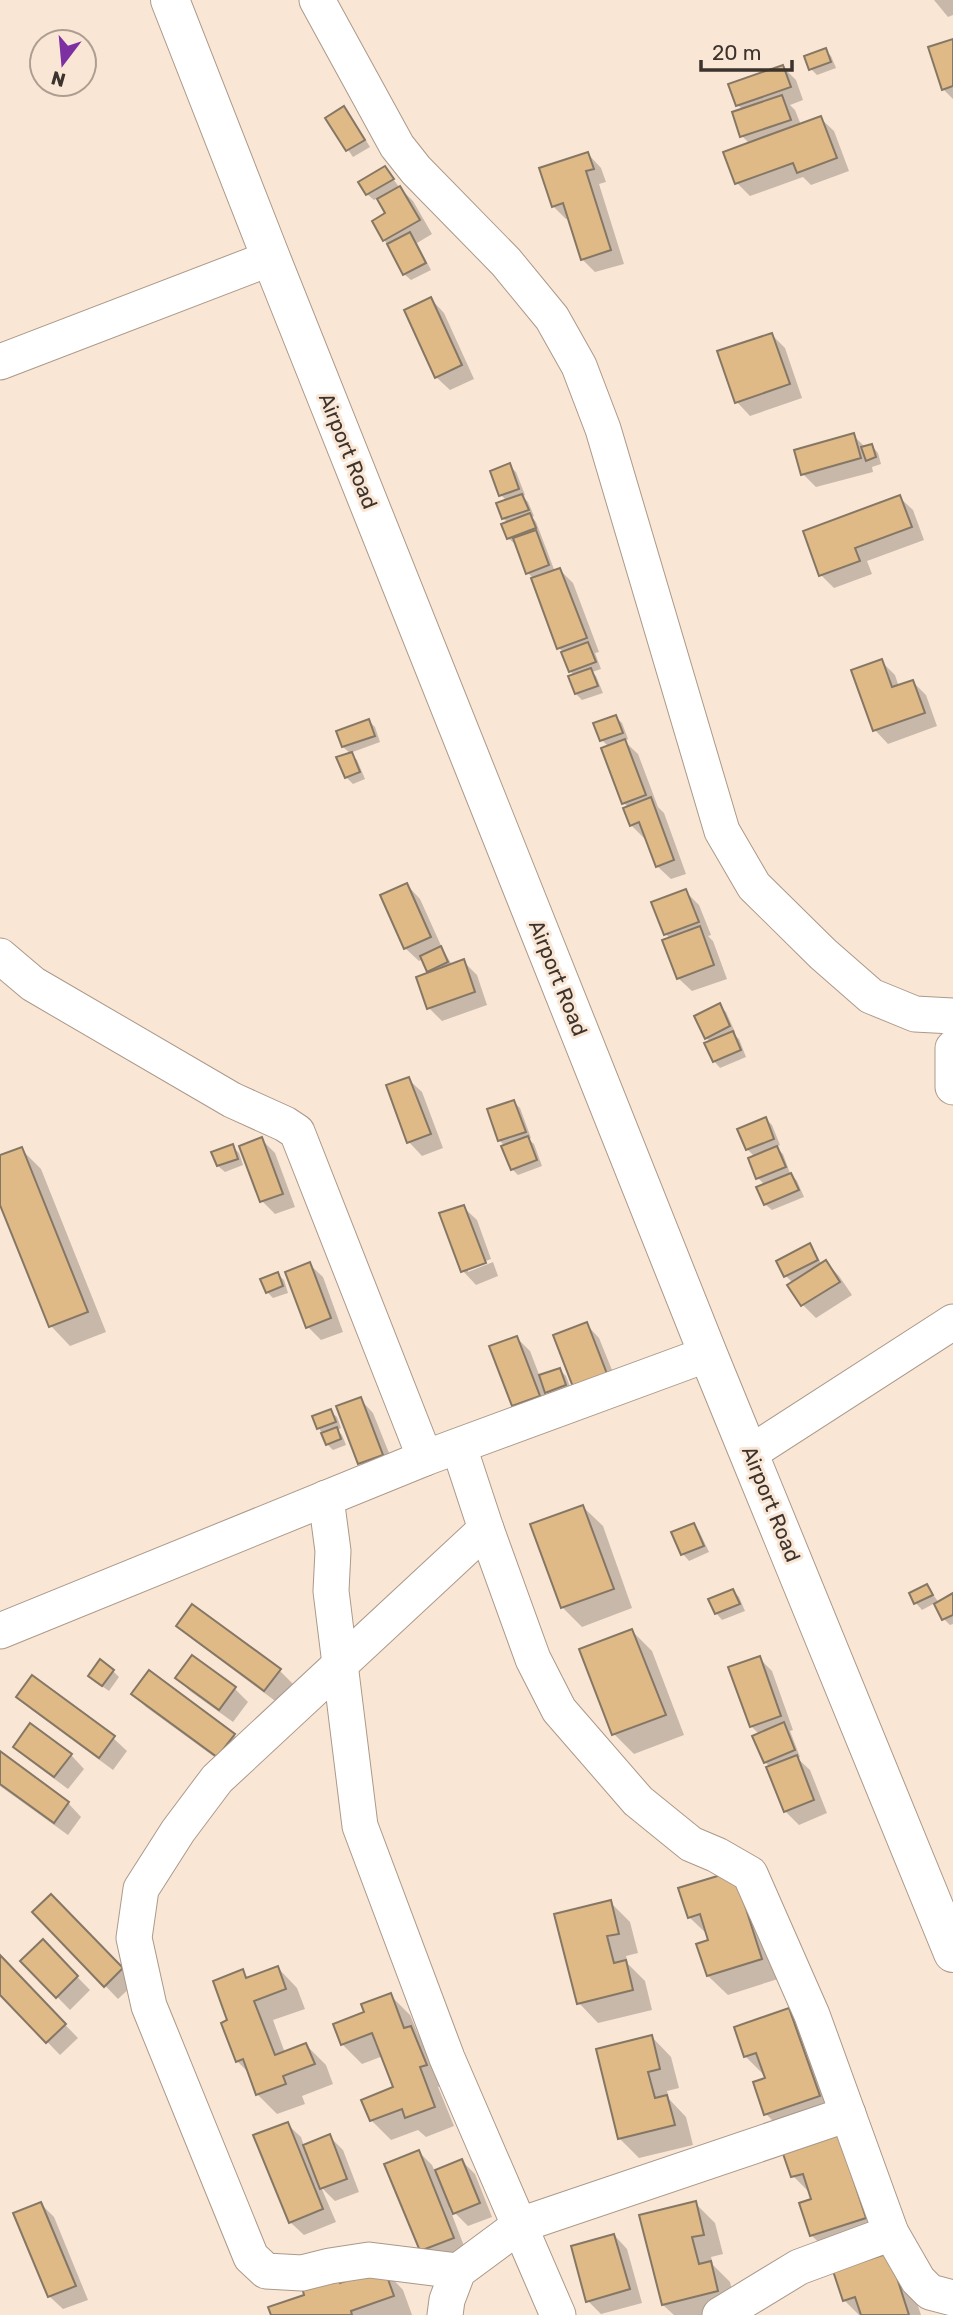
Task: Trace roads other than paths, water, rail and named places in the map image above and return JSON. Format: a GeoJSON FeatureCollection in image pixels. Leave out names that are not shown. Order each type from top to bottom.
{"type":"FeatureCollection","features":[{"type":"Feature","properties":{"kind":"highway","name":"Airport Road"},"geometry":{"type":"LineString","coordinates":[[170,0],[708,1354],[953,1953]]}},
{"type":"Feature","properties":{"kind":"street"},"geometry":{"type":"LineString","coordinates":[[317,0],[397,146],[416,170],[506,262],[537,299],[552,318],[579,366],[603,429],[722,831],[754,886],[823,954],[871,996],[915,1014],[953,1016]]}},
{"type":"Feature","properties":{"kind":"street"},"geometry":{"type":"LineString","coordinates":[[0,362],[271,258]]}},
{"type":"Feature","properties":{"kind":"street"},"geometry":{"type":"LineString","coordinates":[[0,956],[33,984],[232,1101],[297,1132],[425,1458]]}},
{"type":"Feature","properties":{"kind":"street"},"geometry":{"type":"LineString","coordinates":[[953,1048],[953,1087]]}},
{"type":"Feature","properties":{"kind":"street"},"geometry":{"type":"LineString","coordinates":[[750,1453],[953,1322]]}},
{"type":"Feature","properties":{"kind":"street"},"geometry":{"type":"LineString","coordinates":[[0,1631],[425,1458],[708,1354]]}},
{"type":"Feature","properties":{"kind":"street"},"geometry":{"type":"LineString","coordinates":[[459,1447],[533,1659],[559,1710],[638,1801],[691,1844],[750,1874],[812,2015],[891,2233],[918,2280],[930,2292],[953,2298]]}},
{"type":"Feature","properties":{"kind":"street"},"geometry":{"type":"LineString","coordinates":[[326,1498],[333,1551],[331,1591],[360,1826],[447,2058],[558,2315]]}},
{"type":"Feature","properties":{"kind":"street"},"geometry":{"type":"LineString","coordinates":[[458,2271],[369,2260],[302,2273],[266,2271],[251,2257],[149,2006],[134,1938],[141,1889],[178,1831],[217,1779],[486,1529]]}},
{"type":"Feature","properties":{"kind":"street"},"geometry":{"type":"LineString","coordinates":[[446,2315],[447,2300],[458,2271],[520,2225],[848,2114]]}},
{"type":"Feature","properties":{"kind":"street"},"geometry":{"type":"LineString","coordinates":[[720,2315],[799,2267],[891,2233]]}}]}
